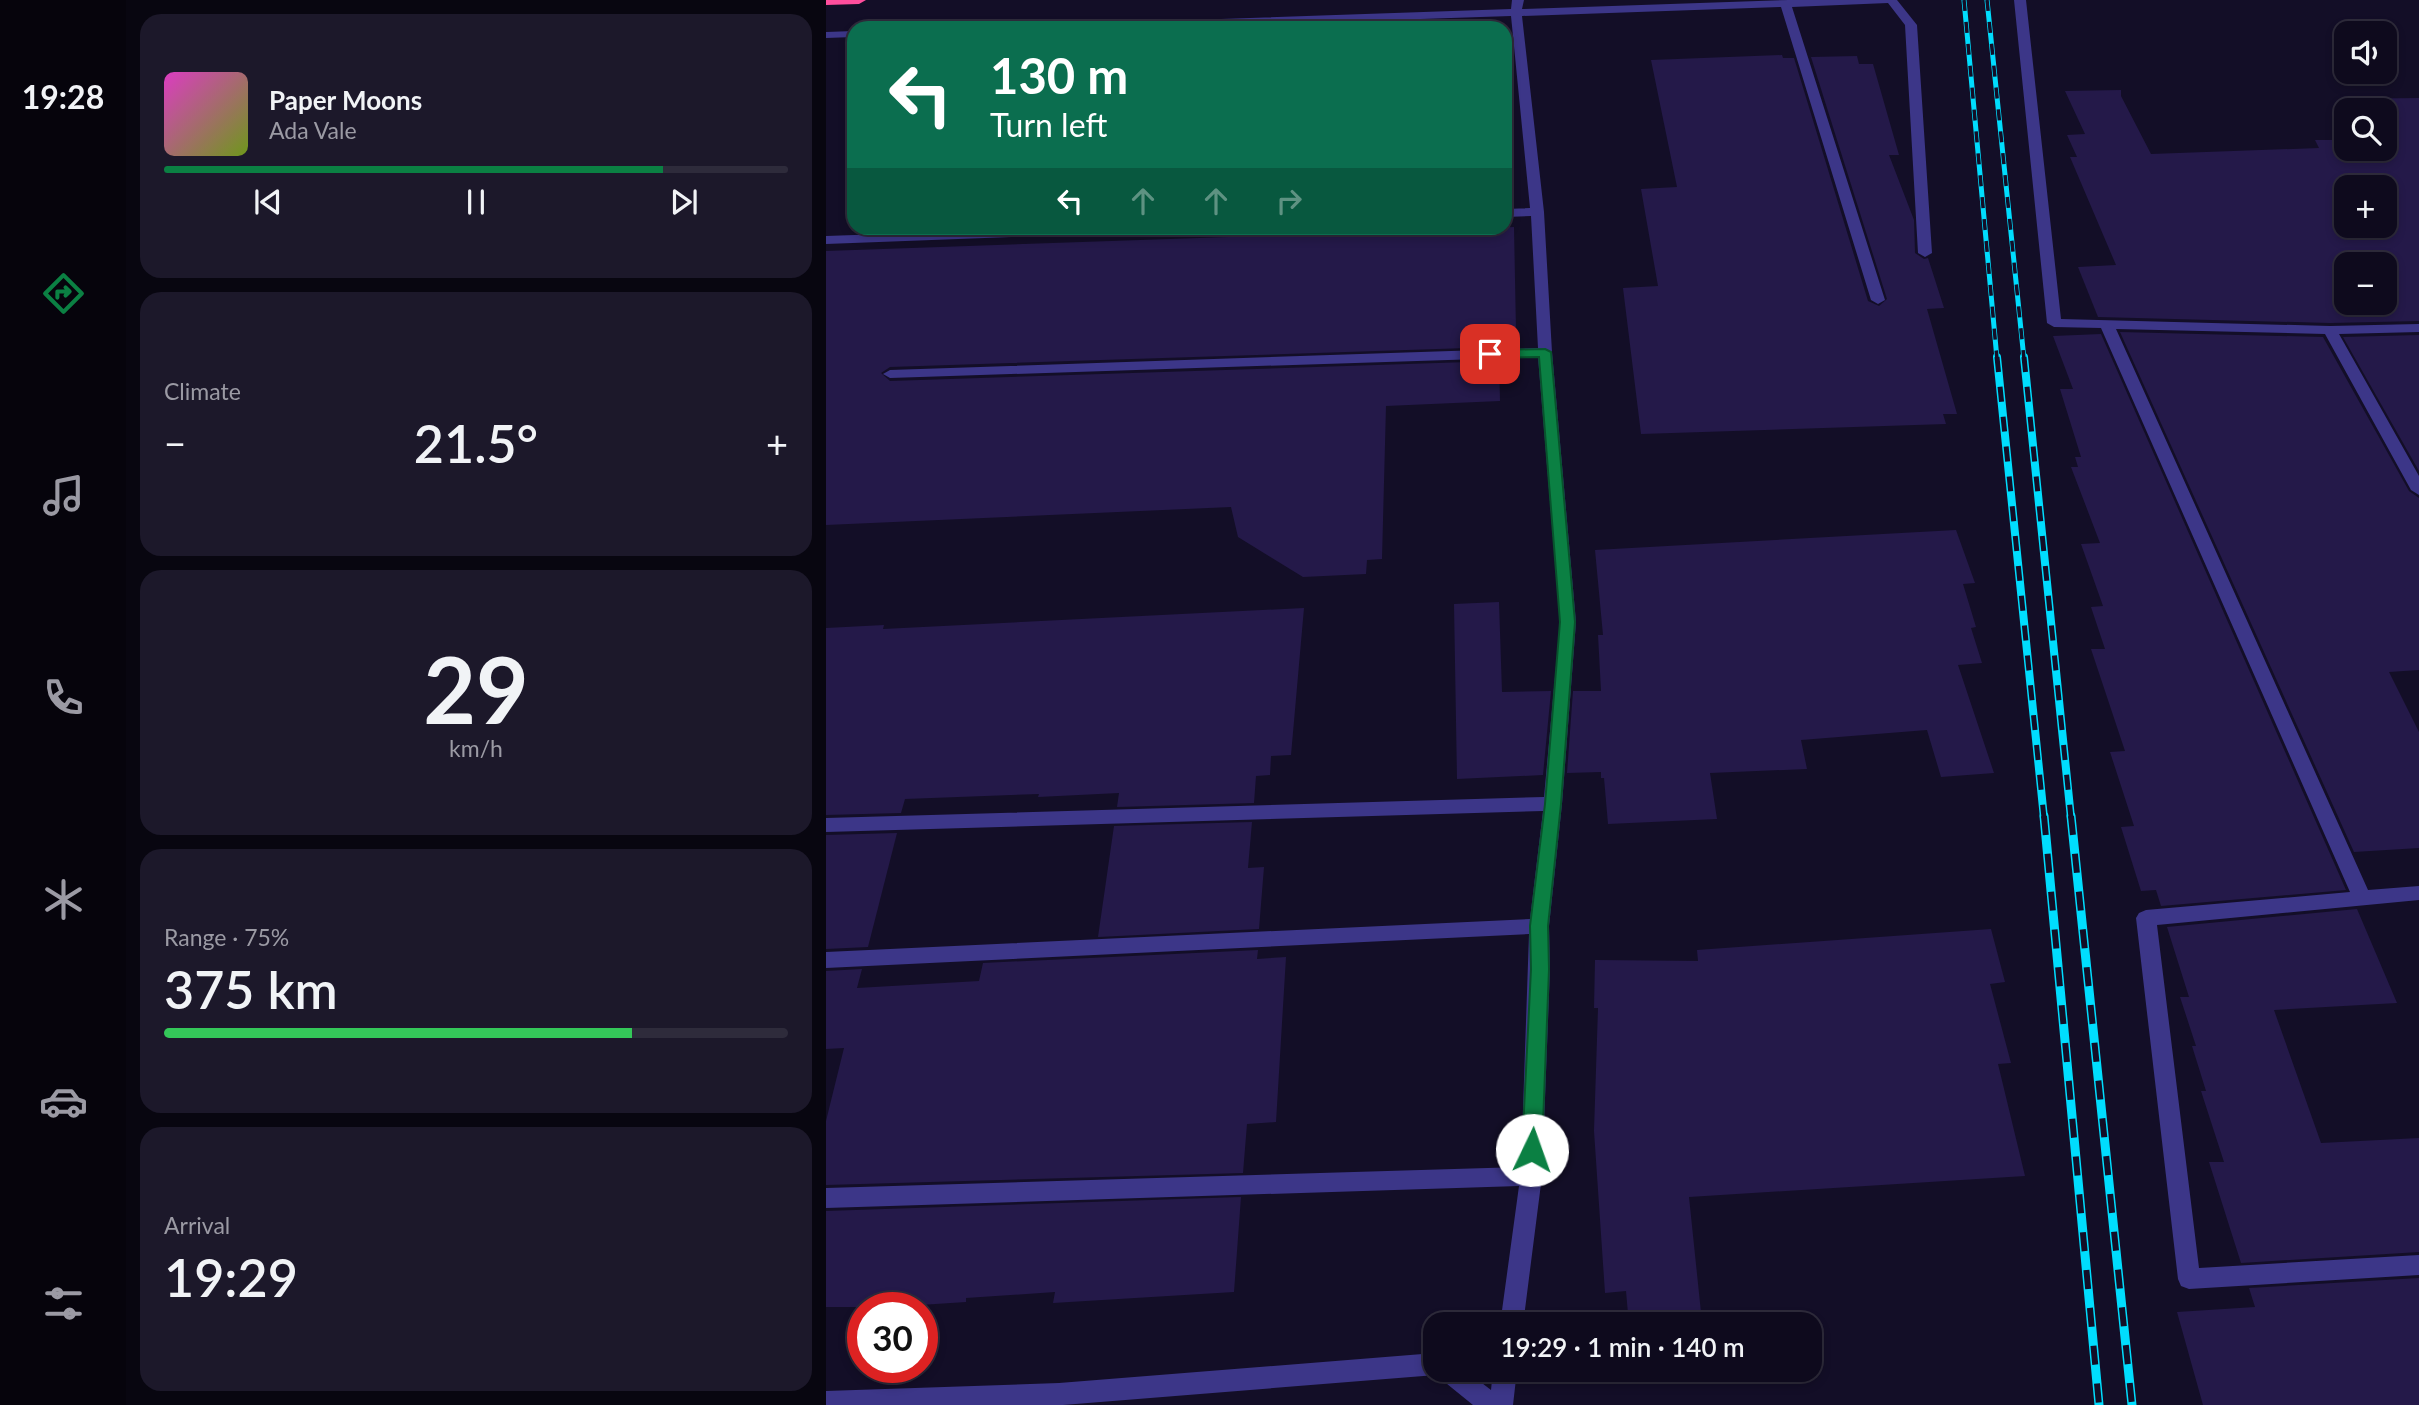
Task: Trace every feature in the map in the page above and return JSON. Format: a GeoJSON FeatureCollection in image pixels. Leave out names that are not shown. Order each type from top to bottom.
{"type":"FeatureCollection","features":[{"type":"Feature","properties":{"kind":"highway"},"geometry":{"type":"LineString","coordinates":[[826,1],[859,0]]}},
{"type":"Feature","properties":{"kind":"street"},"geometry":{"type":"LineString","coordinates":[[1196,21],[1517,6],[1786,4],[1892,0],[1912,25],[1925,253]]}},
{"type":"Feature","properties":{"kind":"street"},"geometry":{"type":"LineString","coordinates":[[2020,0],[2054,323],[2330,330],[2419,328]]}},
{"type":"Feature","properties":{"kind":"street"},"geometry":{"type":"LineString","coordinates":[[1786,4],[1878,300]]}},
{"type":"Feature","properties":{"kind":"street"},"geometry":{"type":"LineString","coordinates":[[1513,1312],[1531,1176],[1540,969],[1539,926],[1553,804],[1568,622],[1545,352],[1537,212],[1517,6]]}},
{"type":"Feature","properties":{"kind":"street"},"geometry":{"type":"LineString","coordinates":[[826,35],[847,34]]}},
{"type":"Feature","properties":{"kind":"street"},"geometry":{"type":"LineString","coordinates":[[1512,213],[1537,212]]}},
{"type":"Feature","properties":{"kind":"street"},"geometry":{"type":"LineString","coordinates":[[826,240],[958,235]]}},
{"type":"Feature","properties":{"kind":"street"},"geometry":{"type":"LineString","coordinates":[[2107,325],[2362,898]]}},
{"type":"Feature","properties":{"kind":"street"},"geometry":{"type":"LineString","coordinates":[[2330,330],[2419,491]]}},
{"type":"Feature","properties":{"kind":"street"},"geometry":{"type":"LineString","coordinates":[[890,374],[1545,352]]}},
{"type":"Feature","properties":{"kind":"street"},"geometry":{"type":"LineString","coordinates":[[826,825],[1553,804]]}},
{"type":"Feature","properties":{"kind":"street"},"geometry":{"type":"LineString","coordinates":[[2419,893],[2146,918],[2189,1279],[2419,1265]]}},
{"type":"Feature","properties":{"kind":"street"},"geometry":{"type":"LineString","coordinates":[[826,960],[1539,926]]}},
{"type":"Feature","properties":{"kind":"street"},"geometry":{"type":"LineString","coordinates":[[826,1198],[1531,1176]]}},
{"type":"Feature","properties":{"kind":"street"},"geometry":{"type":"LineString","coordinates":[[826,1402],[1059,1399],[1423,1365]]}},
{"type":"Feature","properties":{"kind":"street"},"geometry":{"type":"LineString","coordinates":[[1462,1382],[1492,1405]]}},
{"type":"Feature","properties":{"kind":"street"},"geometry":{"type":"LineString","coordinates":[[1501,1405],[1504,1382]]}},
{"type":"Feature","properties":{"kind":"building"},"geometry":{"type":"Polygon","coordinates":[[[1782,55],[1783,58],[1794,58],[1868,301],[1879,306],[1887,299],[1811,57],[1857,56],[1859,64],[1873,64],[1899,155],[1889,155],[1914,220],[1915,253],[1924,259],[1928,258],[1944,308],[1927,309],[1957,414],[1943,414],[1946,424],[1641,434],[1623,288],[1658,286],[1641,189],[1677,187],[1651,60],[1782,55]]]}},
{"type":"Feature","properties":{"kind":"building"},"geometry":{"type":"Polygon","coordinates":[[[2121,90],[2121,96],[2151,154],[2319,148],[2315,140],[2334,140],[2334,161],[2397,161],[2397,98],[2419,98],[2419,321],[2330,323],[2098,317],[2078,267],[2116,265],[2070,157],[2077,157],[2067,135],[2085,134],[2065,91],[2121,90]]]}},
{"type":"Feature","properties":{"kind":"building"},"geometry":{"type":"Polygon","coordinates":[[[1512,227],[1516,331],[1497,332],[1498,347],[890,367],[881,373],[890,381],[1499,361],[1500,401],[1386,406],[1382,559],[1367,560],[1366,574],[1303,577],[1238,537],[1231,507],[826,525],[826,251],[1285,235],[1512,235],[1512,227]]]}},
{"type":"Feature","properties":{"kind":"building"},"geometry":{"type":"Polygon","coordinates":[[[2120,332],[2323,337],[2409,491],[2419,498],[2419,670],[2389,672],[2419,732],[2419,848],[2354,852],[2120,332]]]}},
{"type":"Feature","properties":{"kind":"building"},"geometry":{"type":"Polygon","coordinates":[[[2101,334],[2346,890],[2161,906],[2156,890],[2141,891],[2121,827],[2134,826],[2110,752],[2125,751],[2091,649],[2105,649],[2091,607],[2103,606],[2081,544],[2100,543],[2071,467],[2078,467],[2075,457],[2081,457],[2060,389],[2073,389],[2053,336],[2101,334]]]}},
{"type":"Feature","properties":{"kind":"building"},"geometry":{"type":"Polygon","coordinates":[[[2419,335],[2419,471],[2343,337],[2419,335]]]}},
{"type":"Feature","properties":{"kind":"building"},"geometry":{"type":"Polygon","coordinates":[[[1956,530],[1975,583],[1963,584],[1976,627],[1971,628],[1982,663],[1958,665],[1994,773],[1941,777],[1927,730],[1801,740],[1807,769],[1710,773],[1717,819],[1608,824],[1604,778],[1601,778],[1601,772],[1567,773],[1573,691],[1601,691],[1598,635],[1603,635],[1595,550],[1956,530]]]}},
{"type":"Feature","properties":{"kind":"building"},"geometry":{"type":"Polygon","coordinates":[[[1499,602],[1502,692],[1551,691],[1543,775],[1457,779],[1454,604],[1499,602]]]}},
{"type":"Feature","properties":{"kind":"building"},"geometry":{"type":"Polygon","coordinates":[[[1304,608],[1291,755],[1271,756],[1270,775],[1256,776],[1254,803],[1117,807],[1119,793],[1038,797],[1039,794],[905,799],[901,813],[826,815],[826,628],[884,625],[883,629],[1304,608]]]}},
{"type":"Feature","properties":{"kind":"building"},"geometry":{"type":"Polygon","coordinates":[[[1252,822],[1248,868],[1264,867],[1259,929],[1098,937],[1114,826],[1252,822]]]}},
{"type":"Feature","properties":{"kind":"building"},"geometry":{"type":"Polygon","coordinates":[[[897,833],[868,947],[826,949],[826,835],[897,833]]]}},
{"type":"Feature","properties":{"kind":"building"},"geometry":{"type":"Polygon","coordinates":[[[2357,909],[2397,1003],[2274,1010],[2321,1143],[2419,1138],[2419,1252],[2241,1263],[2209,1162],[2224,1162],[2201,1091],[2206,1091],[2192,1046],[2196,1046],[2180,997],[2189,997],[2167,927],[2357,909]]]}},
{"type":"Feature","properties":{"kind":"building"},"geometry":{"type":"Polygon","coordinates":[[[1991,929],[2005,982],[1990,984],[2011,1063],[1998,1064],[2025,1176],[1689,1197],[1701,1312],[1628,1312],[1626,1291],[1605,1293],[1594,1131],[1598,1008],[1594,1008],[1595,960],[1698,961],[1697,950],[1991,929]]]}},
{"type":"Feature","properties":{"kind":"building"},"geometry":{"type":"Polygon","coordinates":[[[1258,950],[1257,959],[1286,957],[1276,1122],[1247,1124],[1243,1173],[826,1185],[826,1121],[844,1048],[826,1049],[826,971],[862,969],[857,988],[979,981],[983,963],[1258,950]]]}},
{"type":"Feature","properties":{"kind":"building"},"geometry":{"type":"Polygon","coordinates":[[[1241,1197],[1234,1292],[1053,1303],[1055,1292],[966,1298],[966,1302],[938,1304],[938,1292],[847,1292],[847,1307],[826,1307],[826,1211],[1241,1197]]]}},
{"type":"Feature","properties":{"kind":"building"},"geometry":{"type":"Polygon","coordinates":[[[2419,1278],[2419,1405],[2203,1405],[2177,1312],[2255,1307],[2249,1288],[2419,1278]]]}},
{"type":"Feature","properties":{"kind":"railway"},"geometry":{"type":"LineString","coordinates":[[1964,0],[1997,359]]}},
{"type":"Feature","properties":{"kind":"railway"},"geometry":{"type":"LineString","coordinates":[[1987,0],[2024,359]]}},
{"type":"Feature","properties":{"kind":"railway"},"geometry":{"type":"LineString","coordinates":[[1997,357],[2044,818]]}},
{"type":"Feature","properties":{"kind":"railway"},"geometry":{"type":"LineString","coordinates":[[2024,357],[2071,818]]}},
{"type":"Feature","properties":{"kind":"railway"},"geometry":{"type":"LineString","coordinates":[[2044,816],[2099,1405]]}},
{"type":"Feature","properties":{"kind":"railway"},"geometry":{"type":"LineString","coordinates":[[2071,816],[2132,1405]]}},
{"type":"Feature","properties":{"kind":"route"},"geometry":{"type":"LineString","coordinates":[[1490,354],[1545,352],[1568,622],[1553,804],[1539,926],[1540,969],[1532,1150]]}}]}
